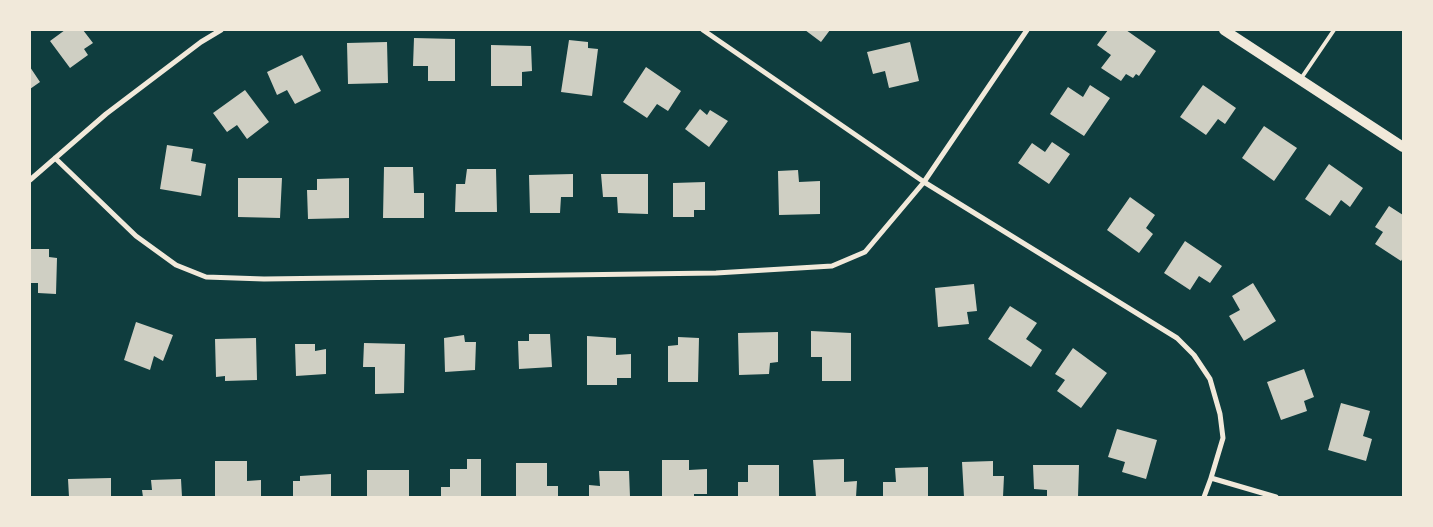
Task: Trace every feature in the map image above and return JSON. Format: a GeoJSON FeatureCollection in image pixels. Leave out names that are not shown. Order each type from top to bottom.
{"type":"FeatureCollection","features":[{"type":"Feature","properties":{"kind":"main road"},"geometry":{"type":"LineString","coordinates":[[1224,30],[1403,147]]}},
{"type":"Feature","properties":{"kind":"street"},"geometry":{"type":"LineString","coordinates":[[30,180],[106,114],[201,42],[221,30]]}},
{"type":"Feature","properties":{"kind":"street"},"geometry":{"type":"LineString","coordinates":[[703,30],[924,182],[1177,338],[1194,355],[1210,379],[1220,414],[1223,438],[1204,497]]}},
{"type":"Feature","properties":{"kind":"street"},"geometry":{"type":"LineString","coordinates":[[55,158],[136,236],[176,265],[206,278],[264,279],[716,273],[832,266],[866,252],[924,182],[1027,30]]}},
{"type":"Feature","properties":{"kind":"street"},"geometry":{"type":"LineString","coordinates":[[1211,478],[1276,497]]}},
{"type":"Feature","properties":{"kind":"lane"},"geometry":{"type":"LineString","coordinates":[[1300,80],[1334,30]]}},
{"type":"Feature","properties":{"kind":"building"},"geometry":{"type":"Polygon","coordinates":[[[65,30],[83,30],[93,43],[84,49],[88,55],[70,68],[50,41],[65,30]]]}},
{"type":"Feature","properties":{"kind":"building"},"geometry":{"type":"Polygon","coordinates":[[[805,30],[830,30],[821,42],[805,30]]]}},
{"type":"Feature","properties":{"kind":"building"},"geometry":{"type":"Polygon","coordinates":[[[1108,30],[1126,30],[1156,51],[1139,76],[1136,74],[1133,78],[1126,74],[1121,81],[1101,68],[1111,55],[1097,45],[1108,30]]]}},
{"type":"Feature","properties":{"kind":"building"},"geometry":{"type":"Polygon","coordinates":[[[414,38],[455,39],[455,81],[428,81],[428,66],[413,66],[414,38]]]}},
{"type":"Feature","properties":{"kind":"building"},"geometry":{"type":"Polygon","coordinates":[[[569,40],[588,42],[588,48],[598,49],[592,96],[561,92],[569,40]]]}},
{"type":"Feature","properties":{"kind":"building"},"geometry":{"type":"Polygon","coordinates":[[[387,42],[388,83],[348,84],[347,43],[387,42]]]}},
{"type":"Feature","properties":{"kind":"building"},"geometry":{"type":"Polygon","coordinates":[[[910,42],[919,81],[889,88],[885,71],[873,74],[867,52],[910,42]]]}},
{"type":"Feature","properties":{"kind":"building"},"geometry":{"type":"Polygon","coordinates":[[[491,45],[531,46],[532,71],[522,72],[522,86],[491,86],[491,45]]]}},
{"type":"Feature","properties":{"kind":"building"},"geometry":{"type":"Polygon","coordinates":[[[302,55],[321,91],[295,104],[287,90],[277,95],[267,72],[302,55]]]}},
{"type":"Feature","properties":{"kind":"building"},"geometry":{"type":"Polygon","coordinates":[[[30,67],[40,82],[30,89],[30,67]]]}},
{"type":"Feature","properties":{"kind":"building"},"geometry":{"type":"Polygon","coordinates":[[[646,67],[681,91],[668,111],[657,104],[647,118],[623,102],[646,67]]]}},
{"type":"Feature","properties":{"kind":"building"},"geometry":{"type":"Polygon","coordinates":[[[1090,85],[1110,98],[1084,136],[1050,114],[1068,87],[1083,97],[1090,85]]]}},
{"type":"Feature","properties":{"kind":"building"},"geometry":{"type":"Polygon","coordinates":[[[1203,85],[1236,108],[1225,124],[1218,119],[1206,135],[1180,117],[1203,85]]]}},
{"type":"Feature","properties":{"kind":"building"},"geometry":{"type":"Polygon","coordinates":[[[245,90],[269,122],[247,139],[237,125],[227,132],[213,113],[245,90]]]}},
{"type":"Feature","properties":{"kind":"building"},"geometry":{"type":"Polygon","coordinates":[[[700,109],[707,115],[710,110],[728,121],[709,147],[685,129],[700,109]]]}},
{"type":"Feature","properties":{"kind":"building"},"geometry":{"type":"Polygon","coordinates":[[[1264,126],[1297,148],[1274,181],[1242,158],[1264,126]]]}},
{"type":"Feature","properties":{"kind":"building"},"geometry":{"type":"Polygon","coordinates":[[[1052,142],[1070,154],[1049,184],[1018,163],[1032,143],[1045,152],[1052,142]]]}},
{"type":"Feature","properties":{"kind":"building"},"geometry":{"type":"Polygon","coordinates":[[[167,145],[193,149],[191,161],[206,164],[201,196],[160,189],[167,145]]]}},
{"type":"Feature","properties":{"kind":"building"},"geometry":{"type":"Polygon","coordinates":[[[1329,164],[1363,188],[1350,207],[1341,200],[1330,216],[1305,199],[1329,164]]]}},
{"type":"Feature","properties":{"kind":"building"},"geometry":{"type":"Polygon","coordinates":[[[384,167],[413,167],[414,193],[424,193],[424,218],[383,218],[384,167]]]}},
{"type":"Feature","properties":{"kind":"building"},"geometry":{"type":"Polygon","coordinates":[[[467,169],[496,169],[497,212],[455,212],[456,184],[465,184],[467,169]]]}},
{"type":"Feature","properties":{"kind":"building"},"geometry":{"type":"Polygon","coordinates":[[[798,170],[799,182],[820,181],[820,214],[779,215],[778,171],[798,170]]]}},
{"type":"Feature","properties":{"kind":"building"},"geometry":{"type":"Polygon","coordinates":[[[573,174],[573,197],[561,197],[560,213],[530,213],[529,175],[573,174]]]}},
{"type":"Feature","properties":{"kind":"building"},"geometry":{"type":"Polygon","coordinates":[[[601,174],[648,174],[648,214],[618,213],[617,197],[603,197],[601,174]]]}},
{"type":"Feature","properties":{"kind":"building"},"geometry":{"type":"Polygon","coordinates":[[[238,178],[282,178],[280,218],[238,217],[238,178]]]}},
{"type":"Feature","properties":{"kind":"building"},"geometry":{"type":"Polygon","coordinates":[[[349,178],[349,218],[308,219],[307,190],[317,190],[317,179],[349,178]]]}},
{"type":"Feature","properties":{"kind":"building"},"geometry":{"type":"Polygon","coordinates":[[[705,182],[705,210],[694,210],[694,217],[673,217],[673,183],[705,182]]]}},
{"type":"Feature","properties":{"kind":"building"},"geometry":{"type":"Polygon","coordinates":[[[1130,197],[1155,215],[1146,228],[1153,234],[1139,253],[1107,230],[1130,197]]]}},
{"type":"Feature","properties":{"kind":"building"},"geometry":{"type":"Polygon","coordinates":[[[1389,206],[1403,215],[1403,258],[1401,261],[1375,244],[1383,232],[1375,227],[1389,206]]]}},
{"type":"Feature","properties":{"kind":"building"},"geometry":{"type":"Polygon","coordinates":[[[1185,241],[1222,266],[1210,283],[1199,276],[1190,290],[1164,273],[1185,241]]]}},
{"type":"Feature","properties":{"kind":"building"},"geometry":{"type":"Polygon","coordinates":[[[30,249],[49,249],[49,257],[57,258],[56,294],[38,293],[38,283],[30,283],[30,249]]]}},
{"type":"Feature","properties":{"kind":"building"},"geometry":{"type":"Polygon","coordinates":[[[1253,283],[1276,321],[1244,341],[1229,316],[1240,310],[1232,296],[1253,283]]]}},
{"type":"Feature","properties":{"kind":"building"},"geometry":{"type":"Polygon","coordinates":[[[974,284],[977,311],[967,312],[969,324],[938,327],[935,288],[974,284]]]}},
{"type":"Feature","properties":{"kind":"building"},"geometry":{"type":"Polygon","coordinates":[[[1010,306],[1037,323],[1026,339],[1042,350],[1031,367],[988,339],[1010,306]]]}},
{"type":"Feature","properties":{"kind":"building"},"geometry":{"type":"Polygon","coordinates":[[[136,322],[173,335],[163,361],[154,356],[150,370],[124,360],[136,322]]]}},
{"type":"Feature","properties":{"kind":"building"},"geometry":{"type":"Polygon","coordinates":[[[811,331],[851,333],[851,381],[822,381],[822,357],[811,357],[811,331]]]}},
{"type":"Feature","properties":{"kind":"building"},"geometry":{"type":"Polygon","coordinates":[[[778,332],[778,362],[770,363],[769,374],[739,375],[738,333],[778,332]]]}},
{"type":"Feature","properties":{"kind":"building"},"geometry":{"type":"Polygon","coordinates":[[[529,334],[550,334],[552,367],[519,369],[518,341],[529,341],[529,334]]]}},
{"type":"Feature","properties":{"kind":"building"},"geometry":{"type":"Polygon","coordinates":[[[464,335],[465,342],[476,342],[475,370],[445,372],[444,338],[464,335]]]}},
{"type":"Feature","properties":{"kind":"building"},"geometry":{"type":"Polygon","coordinates":[[[587,336],[616,338],[616,355],[631,354],[631,378],[617,378],[617,385],[587,385],[587,336]]]}},
{"type":"Feature","properties":{"kind":"building"},"geometry":{"type":"Polygon","coordinates":[[[678,337],[699,338],[698,382],[668,382],[668,346],[678,345],[678,337]]]}},
{"type":"Feature","properties":{"kind":"building"},"geometry":{"type":"Polygon","coordinates":[[[256,338],[257,380],[225,381],[225,376],[216,377],[215,339],[256,338]]]}},
{"type":"Feature","properties":{"kind":"building"},"geometry":{"type":"Polygon","coordinates":[[[364,343],[405,344],[404,393],[375,394],[375,367],[363,367],[364,343]]]}},
{"type":"Feature","properties":{"kind":"building"},"geometry":{"type":"Polygon","coordinates":[[[295,344],[315,344],[315,351],[326,349],[326,374],[296,376],[295,344]]]}},
{"type":"Feature","properties":{"kind":"building"},"geometry":{"type":"Polygon","coordinates":[[[1073,348],[1107,373],[1081,408],[1057,391],[1065,380],[1055,374],[1073,348]]]}},
{"type":"Feature","properties":{"kind":"building"},"geometry":{"type":"Polygon","coordinates":[[[1304,369],[1314,397],[1304,401],[1307,411],[1281,420],[1267,382],[1304,369]]]}},
{"type":"Feature","properties":{"kind":"building"},"geometry":{"type":"Polygon","coordinates":[[[1341,403],[1370,411],[1363,436],[1372,439],[1366,461],[1328,450],[1341,403]]]}},
{"type":"Feature","properties":{"kind":"building"},"geometry":{"type":"Polygon","coordinates":[[[1117,429],[1157,440],[1146,479],[1122,472],[1125,462],[1108,457],[1117,429]]]}},
{"type":"Feature","properties":{"kind":"building"},"geometry":{"type":"Polygon","coordinates":[[[467,459],[481,459],[481,497],[441,497],[441,487],[450,487],[450,469],[467,469],[467,459]]]}},
{"type":"Feature","properties":{"kind":"building"},"geometry":{"type":"Polygon","coordinates":[[[844,459],[844,482],[857,481],[856,497],[816,497],[813,460],[844,459]]]}},
{"type":"Feature","properties":{"kind":"building"},"geometry":{"type":"Polygon","coordinates":[[[662,460],[689,460],[689,470],[707,469],[707,494],[694,494],[694,497],[662,497],[662,460]]]}},
{"type":"Feature","properties":{"kind":"building"},"geometry":{"type":"Polygon","coordinates":[[[215,461],[247,461],[247,481],[261,480],[261,497],[215,497],[215,461]]]}},
{"type":"Feature","properties":{"kind":"building"},"geometry":{"type":"Polygon","coordinates":[[[993,461],[993,476],[1004,476],[1003,497],[964,497],[962,462],[993,461]]]}},
{"type":"Feature","properties":{"kind":"building"},"geometry":{"type":"Polygon","coordinates":[[[516,463],[547,463],[547,486],[558,486],[558,497],[516,497],[516,463]]]}},
{"type":"Feature","properties":{"kind":"building"},"geometry":{"type":"Polygon","coordinates":[[[748,465],[779,465],[779,497],[738,497],[738,482],[748,482],[748,465]]]}},
{"type":"Feature","properties":{"kind":"building"},"geometry":{"type":"Polygon","coordinates":[[[1033,465],[1079,465],[1078,497],[1047,497],[1047,490],[1034,489],[1033,465]]]}},
{"type":"Feature","properties":{"kind":"building"},"geometry":{"type":"Polygon","coordinates":[[[928,467],[928,497],[883,497],[883,482],[896,482],[895,468],[928,467]]]}},
{"type":"Feature","properties":{"kind":"building"},"geometry":{"type":"Polygon","coordinates":[[[367,470],[409,470],[409,497],[367,497],[367,470]]]}},
{"type":"Feature","properties":{"kind":"building"},"geometry":{"type":"Polygon","coordinates":[[[599,471],[629,471],[630,497],[589,497],[589,485],[600,486],[599,471]]]}},
{"type":"Feature","properties":{"kind":"building"},"geometry":{"type":"Polygon","coordinates":[[[331,474],[331,497],[293,497],[293,481],[300,481],[300,476],[331,474]]]}},
{"type":"Feature","properties":{"kind":"building"},"geometry":{"type":"Polygon","coordinates":[[[111,478],[111,497],[69,497],[68,479],[111,478]]]}},
{"type":"Feature","properties":{"kind":"building"},"geometry":{"type":"Polygon","coordinates":[[[181,479],[182,497],[143,497],[142,490],[152,490],[151,480],[181,479]]]}}]}
